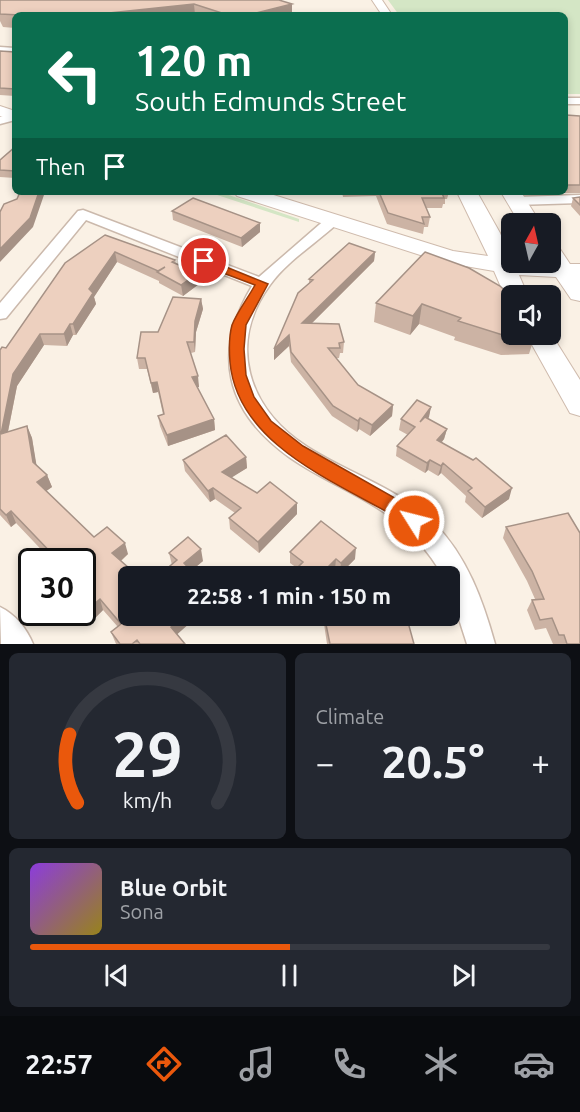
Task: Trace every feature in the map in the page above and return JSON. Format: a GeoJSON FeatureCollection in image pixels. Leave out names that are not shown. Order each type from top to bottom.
{"type":"FeatureCollection","features":[{"type":"Feature","properties":{"kind":"main road"},"geometry":{"type":"LineString","coordinates":[[253,195],[450,257],[501,266]]}},
{"type":"Feature","properties":{"kind":"main road"},"geometry":{"type":"LineString","coordinates":[[469,195],[489,233],[501,263]]}},
{"type":"Feature","properties":{"kind":"main road"},"geometry":{"type":"LineString","coordinates":[[513,196],[524,213]]}},
{"type":"Feature","properties":{"kind":"main road"},"geometry":{"type":"LineString","coordinates":[[450,257],[479,246],[489,233]]}},
{"type":"Feature","properties":{"kind":"main road"},"geometry":{"type":"LineString","coordinates":[[572,271],[580,294]]}},
{"type":"Feature","properties":{"kind":"main road"},"geometry":{"type":"LineString","coordinates":[[545,345],[580,405]]}},
{"type":"Feature","properties":{"kind":"street"},"geometry":{"type":"LineString","coordinates":[[513,196],[580,199]]}},
{"type":"Feature","properties":{"kind":"street"},"geometry":{"type":"LineString","coordinates":[[0,314],[83,214],[262,284]]}},
{"type":"Feature","properties":{"kind":"street"},"geometry":{"type":"LineString","coordinates":[[332,221],[262,284],[239,325],[237,349],[239,375],[246,399],[265,425],[297,451],[403,511],[426,531],[462,583],[481,644]]}},
{"type":"Feature","properties":{"kind":"street"},"geometry":{"type":"LineString","coordinates":[[0,621],[19,644]]}},
{"type":"Feature","properties":{"kind":"green space"},"geometry":{"type":"Polygon","coordinates":[[[388,0],[580,0],[580,94],[568,94],[568,12],[397,12],[388,0]]]}},
{"type":"Feature","properties":{"kind":"green space"},"geometry":{"type":"Polygon","coordinates":[[[217,195],[229,195],[299,219],[299,222],[217,195]]]}},
{"type":"Feature","properties":{"kind":"building"},"geometry":{"type":"Polygon","coordinates":[[[0,0],[279,0],[292,4],[260,12],[219,12],[194,4],[118,12],[0,14],[0,0]]]}},
{"type":"Feature","properties":{"kind":"building"},"geometry":{"type":"Polygon","coordinates":[[[0,51],[12,52],[12,89],[0,88],[0,51]]]}},
{"type":"Feature","properties":{"kind":"building"},"geometry":{"type":"Polygon","coordinates":[[[568,115],[580,116],[580,185],[568,185],[568,115]]]}},
{"type":"Feature","properties":{"kind":"building"},"geometry":{"type":"Polygon","coordinates":[[[12,150],[12,171],[0,170],[0,160],[12,150]]]}},
{"type":"Feature","properties":{"kind":"building"},"geometry":{"type":"Polygon","coordinates":[[[19,195],[38,195],[30,218],[0,249],[0,212],[4,204],[17,199],[19,195]]]}},
{"type":"Feature","properties":{"kind":"building"},"geometry":{"type":"Polygon","coordinates":[[[380,195],[443,195],[444,198],[422,198],[430,217],[422,217],[424,224],[388,213],[380,195]]]}},
{"type":"Feature","properties":{"kind":"building"},"geometry":{"type":"Polygon","coordinates":[[[580,197],[580,205],[573,198],[580,197]]]}},
{"type":"Feature","properties":{"kind":"building"},"geometry":{"type":"Polygon","coordinates":[[[193,198],[260,223],[241,238],[172,211],[193,198]]]}},
{"type":"Feature","properties":{"kind":"building"},"geometry":{"type":"Polygon","coordinates":[[[105,235],[175,260],[172,262],[198,273],[181,285],[157,272],[165,267],[158,271],[115,252],[89,289],[93,293],[73,324],[70,324],[64,334],[40,334],[13,374],[1,434],[27,426],[33,462],[47,475],[37,482],[94,537],[107,527],[125,543],[112,553],[127,566],[118,566],[118,620],[100,599],[96,602],[96,548],[47,548],[11,511],[6,515],[0,509],[0,350],[2,347],[6,348],[65,263],[105,235]]]}},
{"type":"Feature","properties":{"kind":"building"},"geometry":{"type":"Polygon","coordinates":[[[349,243],[375,252],[302,323],[339,324],[344,342],[339,343],[340,348],[328,348],[358,385],[393,405],[372,425],[360,418],[358,421],[333,406],[291,352],[289,335],[274,349],[298,293],[313,280],[309,279],[349,243]]]}},
{"type":"Feature","properties":{"kind":"building"},"geometry":{"type":"Polygon","coordinates":[[[425,252],[469,268],[501,287],[501,334],[458,321],[461,318],[422,304],[413,316],[376,303],[425,252]]]}},
{"type":"Feature","properties":{"kind":"building"},"geometry":{"type":"Polygon","coordinates":[[[173,297],[201,299],[195,321],[194,342],[187,342],[198,376],[192,377],[214,419],[167,435],[158,416],[164,414],[157,382],[151,383],[145,358],[137,358],[141,332],[158,332],[173,297]]]}},
{"type":"Feature","properties":{"kind":"building"},"geometry":{"type":"Polygon","coordinates":[[[417,400],[431,407],[420,422],[425,417],[447,429],[437,440],[473,460],[476,458],[512,488],[485,507],[468,491],[472,488],[443,463],[441,466],[430,460],[427,463],[397,446],[415,427],[401,419],[417,400]]]}},
{"type":"Feature","properties":{"kind":"building"},"geometry":{"type":"Polygon","coordinates":[[[226,435],[246,457],[222,472],[257,493],[270,482],[297,503],[258,542],[229,518],[241,508],[213,488],[208,491],[183,460],[226,435]]]}},
{"type":"Feature","properties":{"kind":"building"},"geometry":{"type":"Polygon","coordinates":[[[568,513],[580,533],[580,644],[567,644],[564,635],[559,635],[552,618],[540,620],[532,600],[544,599],[532,571],[506,527],[568,513]]]}},
{"type":"Feature","properties":{"kind":"building"},"geometry":{"type":"Polygon","coordinates":[[[321,521],[356,548],[341,563],[336,559],[329,566],[299,566],[303,562],[290,552],[321,521]]]}},
{"type":"Feature","properties":{"kind":"building"},"geometry":{"type":"Polygon","coordinates":[[[188,537],[201,549],[184,563],[187,566],[170,566],[177,560],[169,553],[188,537]]]}},
{"type":"Feature","properties":{"kind":"building"},"geometry":{"type":"Polygon","coordinates":[[[118,626],[172,626],[185,644],[140,644],[137,640],[132,644],[120,644],[111,632],[118,626]]]}},
{"type":"Feature","properties":{"kind":"building"},"geometry":{"type":"Polygon","coordinates":[[[326,626],[409,626],[414,644],[330,644],[326,626]]]}},
{"type":"Feature","properties":{"kind":"route"},"geometry":{"type":"LineString","coordinates":[[204,261],[262,284],[239,325],[237,349],[239,375],[246,399],[265,425],[297,451],[403,511],[414,521]]}}]}
